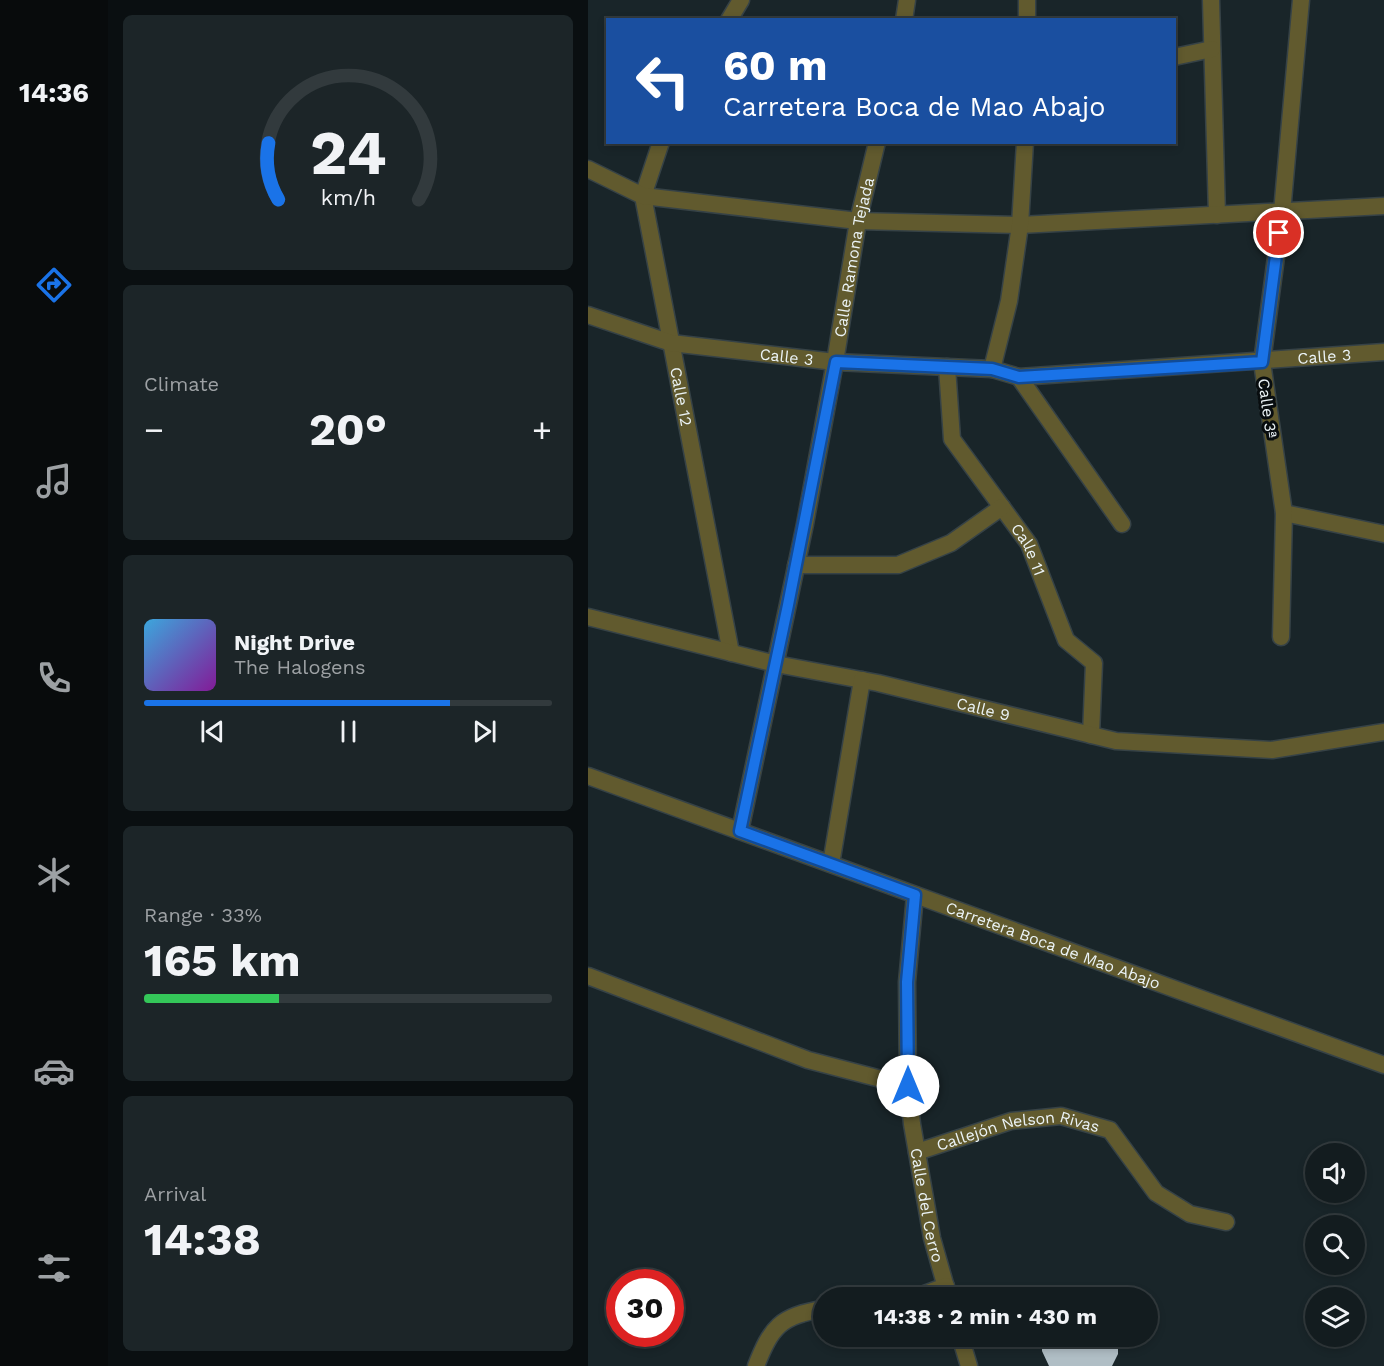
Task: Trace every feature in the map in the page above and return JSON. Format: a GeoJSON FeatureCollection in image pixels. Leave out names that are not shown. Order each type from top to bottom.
{"type":"FeatureCollection","features":[{"type":"Feature","properties":{"kind":"street"},"geometry":{"type":"LineString","coordinates":[[904,18],[907,0]]}},
{"type":"Feature","properties":{"kind":"street"},"geometry":{"type":"LineString","coordinates":[[1027,0],[1027,18]]}},
{"type":"Feature","properties":{"kind":"street"},"geometry":{"type":"LineString","coordinates":[[1211,0],[1217,215]]}},
{"type":"Feature","properties":{"kind":"street","name":"Calle 3ª"},"geometry":{"type":"LineString","coordinates":[[1281,638],[1284,513],[1262,362],[1282,212],[1301,0]]}},
{"type":"Feature","properties":{"kind":"street"},"geometry":{"type":"LineString","coordinates":[[1176,57],[1212,49]]}},
{"type":"Feature","properties":{"kind":"street","name":"Calle 12"},"geometry":{"type":"LineString","coordinates":[[660,144],[643,196],[732,653]]}},
{"type":"Feature","properties":{"kind":"street","name":"Calle Ramona Tejada"},"geometry":{"type":"LineString","coordinates":[[740,831],[836,362],[858,221],[877,144]]}},
{"type":"Feature","properties":{"kind":"street"},"geometry":{"type":"LineString","coordinates":[[992,369],[1009,301],[1020,225],[1025,144]]}},
{"type":"Feature","properties":{"kind":"street"},"geometry":{"type":"LineString","coordinates":[[588,169],[643,196],[858,221],[1020,225],[1384,206]]}},
{"type":"Feature","properties":{"kind":"street","name":"Calle 3"},"geometry":{"type":"LineString","coordinates":[[588,315],[671,343],[836,362],[992,369],[1019,377],[1384,352]]}},
{"type":"Feature","properties":{"kind":"street","name":"Calle 11"},"geometry":{"type":"LineString","coordinates":[[947,367],[952,439],[1029,544],[1066,640],[1094,663],[1091,735]]}},
{"type":"Feature","properties":{"kind":"street"},"geometry":{"type":"LineString","coordinates":[[1019,377],[1122,524]]}},
{"type":"Feature","properties":{"kind":"street"},"geometry":{"type":"LineString","coordinates":[[796,565],[897,565],[951,543],[1002,507]]}},
{"type":"Feature","properties":{"kind":"street"},"geometry":{"type":"LineString","coordinates":[[1284,513],[1384,534]]}},
{"type":"Feature","properties":{"kind":"street","name":"Calle 9"},"geometry":{"type":"LineString","coordinates":[[588,617],[776,664],[862,680],[1116,741],[1272,750],[1384,732]]}},
{"type":"Feature","properties":{"kind":"street"},"geometry":{"type":"LineString","coordinates":[[831,864],[862,680]]}},
{"type":"Feature","properties":{"kind":"street","name":"Carretera Boca de Mao Abajo"},"geometry":{"type":"LineString","coordinates":[[588,776],[1384,1065]]}},
{"type":"Feature","properties":{"kind":"street","name":"Calle del Cerro"},"geometry":{"type":"LineString","coordinates":[[915,895],[907,982],[908,1086],[932,1238],[946,1287]]}},
{"type":"Feature","properties":{"kind":"street"},"geometry":{"type":"LineString","coordinates":[[588,976],[808,1060],[908,1086]]}},
{"type":"Feature","properties":{"kind":"street","name":"Callejón Nelson Rivas"},"geometry":{"type":"LineString","coordinates":[[917,1152],[1011,1121],[1060,1116],[1110,1130],[1156,1193],[1190,1214],[1226,1222]]}},
{"type":"Feature","properties":{"kind":"street"},"geometry":{"type":"LineString","coordinates":[[756,1366],[765,1343],[774,1329],[790,1317],[813,1312]]}},
{"type":"Feature","properties":{"kind":"street"},"geometry":{"type":"LineString","coordinates":[[963,1347],[969,1366]]}},
{"type":"Feature","properties":{"kind":"building"},"geometry":{"type":"Polygon","coordinates":[[[1042,1347],[1118,1347],[1118,1354],[1112,1366],[1049,1366],[1042,1347]]]}},
{"type":"Feature","properties":{"kind":"route"},"geometry":{"type":"LineString","coordinates":[[908,1086],[907,982],[915,895],[740,831],[836,362],[992,369],[1019,377],[1262,362],[1279,233]]}}]}
